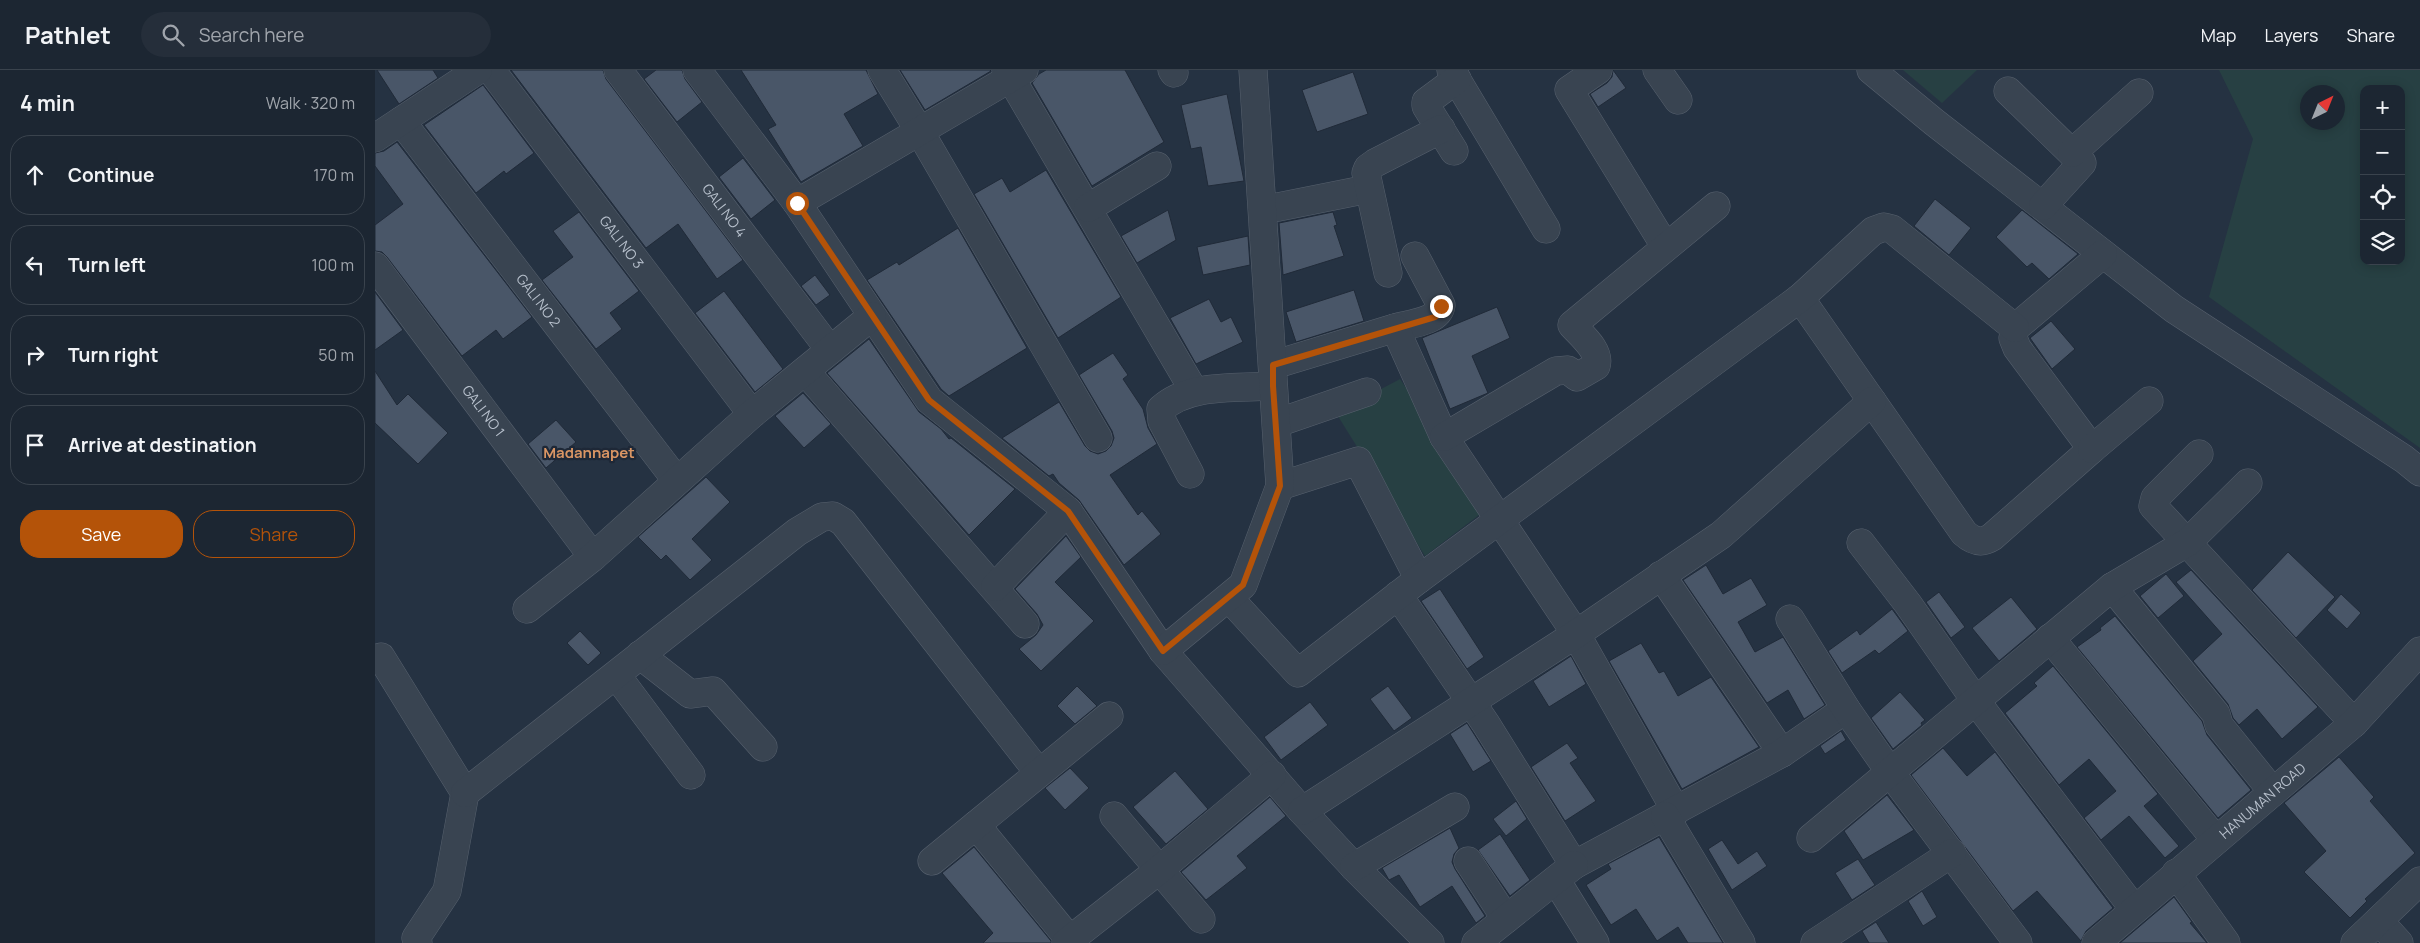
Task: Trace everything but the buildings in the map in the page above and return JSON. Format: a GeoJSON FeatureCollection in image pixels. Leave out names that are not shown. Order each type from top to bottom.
{"type":"FeatureCollection","features":[{"type":"Feature","properties":{"kind":"street"},"geometry":{"type":"LineString","coordinates":[[375,138],[479,70]]}},
{"type":"Feature","properties":{"kind":"street","name":"GALI NO 3"},"geometry":{"type":"LineString","coordinates":[[491,70],[752,414]]}},
{"type":"Feature","properties":{"kind":"street","name":"GALI NO 4"},"geometry":{"type":"LineString","coordinates":[[618,70],[830,350]]}},
{"type":"Feature","properties":{"kind":"street"},"geometry":{"type":"LineString","coordinates":[[697,70],[797,203],[929,400],[1068,511],[1163,651],[1235,737],[1272,775],[1414,937]]}},
{"type":"Feature","properties":{"kind":"street"},"geometry":{"type":"LineString","coordinates":[[881,70],[920,132],[1098,438]]}},
{"type":"Feature","properties":{"kind":"street"},"geometry":{"type":"LineString","coordinates":[[1163,651],[1243,585],[1280,486],[1253,70]]}},
{"type":"Feature","properties":{"kind":"street"},"geometry":{"type":"LineString","coordinates":[[1598,70],[1569,90],[1665,246]]}},
{"type":"Feature","properties":{"kind":"street"},"geometry":{"type":"LineString","coordinates":[[1657,70],[1679,100]]}},
{"type":"Feature","properties":{"kind":"street"},"geometry":{"type":"LineString","coordinates":[[1871,70],[1933,122],[2174,308],[2405,459],[2420,472]]}},
{"type":"Feature","properties":{"kind":"street"},"geometry":{"type":"LineString","coordinates":[[797,203],[920,132],[1013,73],[1088,208],[1194,391]]}},
{"type":"Feature","properties":{"kind":"street"},"geometry":{"type":"LineString","coordinates":[[1388,273],[1366,173],[1368,168],[1448,140],[1426,106],[1426,102],[1454,74],[1546,230]]}},
{"type":"Feature","properties":{"kind":"street"},"geometry":{"type":"LineString","coordinates":[[2007,91],[2082,163],[2043,206]]}},
{"type":"Feature","properties":{"kind":"street"},"geometry":{"type":"LineString","coordinates":[[2072,153],[2139,92]]}},
{"type":"Feature","properties":{"kind":"street","name":"GALI NO 2"},"geometry":{"type":"LineString","coordinates":[[401,121],[677,481]]}},
{"type":"Feature","properties":{"kind":"street"},"geometry":{"type":"LineString","coordinates":[[1088,208],[1157,166]]}},
{"type":"Feature","properties":{"kind":"street"},"geometry":{"type":"LineString","coordinates":[[1263,210],[1368,189]]}},
{"type":"Feature","properties":{"kind":"street"},"geometry":{"type":"LineString","coordinates":[[1444,437],[1556,371],[1568,370],[1577,377],[1596,366],[1598,360],[1596,353],[1572,325],[1665,246],[1716,206]]}},
{"type":"Feature","properties":{"kind":"street"},"geometry":{"type":"LineString","coordinates":[[1229,598],[1298,673],[1419,578],[1800,298],[1873,231],[1884,227],[1892,229],[2015,328]]}},
{"type":"Feature","properties":{"kind":"street"},"geometry":{"type":"LineString","coordinates":[[2092,449],[2017,348],[2013,338],[2015,328],[2103,254]]}},
{"type":"Feature","properties":{"kind":"street"},"geometry":{"type":"LineString","coordinates":[[1190,474],[1162,421],[1161,409],[1172,400],[1194,391],[1273,376],[1395,328],[1435,317],[1441,311],[1441,306],[1415,256]]}},
{"type":"Feature","properties":{"kind":"street","name":"GALI NO 1"},"geometry":{"type":"LineString","coordinates":[[375,266],[593,557]]}},
{"type":"Feature","properties":{"kind":"street"},"geometry":{"type":"LineString","coordinates":[[1800,298],[1964,533],[1978,542],[1992,537],[2149,401]]}},
{"type":"Feature","properties":{"kind":"street"},"geometry":{"type":"LineString","coordinates":[[527,609],[593,557],[752,414],[872,316]]}},
{"type":"Feature","properties":{"kind":"street"},"geometry":{"type":"LineString","coordinates":[[1395,328],[1444,437],[1576,634],[1741,943]]}},
{"type":"Feature","properties":{"kind":"street"},"geometry":{"type":"LineString","coordinates":[[805,371],[995,587],[1025,624]]}},
{"type":"Feature","properties":{"kind":"street"},"geometry":{"type":"LineString","coordinates":[[1277,423],[1367,392]]}},
{"type":"Feature","properties":{"kind":"street"},"geometry":{"type":"LineString","coordinates":[[1302,811],[1576,634],[1721,535],[1873,401]]}},
{"type":"Feature","properties":{"kind":"street"},"geometry":{"type":"LineString","coordinates":[[2199,454],[2152,503],[2354,723]]}},
{"type":"Feature","properties":{"kind":"street"},"geometry":{"type":"LineString","coordinates":[[1280,486],[1358,461],[1419,578]]}},
{"type":"Feature","properties":{"kind":"street"},"geometry":{"type":"LineString","coordinates":[[1811,838],[2112,587],[2188,542],[2248,483]]}},
{"type":"Feature","properties":{"kind":"street"},"geometry":{"type":"LineString","coordinates":[[995,587],[1068,511]]}},
{"type":"Feature","properties":{"kind":"street"},"geometry":{"type":"LineString","coordinates":[[410,941],[447,891],[465,793],[617,676],[640,655],[797,532],[822,517],[833,516],[843,522],[1039,773]]}},
{"type":"Feature","properties":{"kind":"street"},"geometry":{"type":"LineString","coordinates":[[1861,543],[1908,604],[1975,700],[2134,909]]}},
{"type":"Feature","properties":{"kind":"street"},"geometry":{"type":"LineString","coordinates":[[1661,575],[1782,753]]}},
{"type":"Feature","properties":{"kind":"street"},"geometry":{"type":"LineString","coordinates":[[2112,587],[2216,714],[2219,725],[2273,792]]}},
{"type":"Feature","properties":{"kind":"street"},"geometry":{"type":"LineString","coordinates":[[1398,595],[1471,702],[1565,872],[1595,943]]}},
{"type":"Feature","properties":{"kind":"street"},"geometry":{"type":"LineString","coordinates":[[1790,619],[1846,710],[1889,772],[1952,853],[2005,939]]}},
{"type":"Feature","properties":{"kind":"street"},"geometry":{"type":"LineString","coordinates":[[2050,638],[2216,840]]}},
{"type":"Feature","properties":{"kind":"street","name":"HANUMAN ROAD"},"geometry":{"type":"LineString","coordinates":[[2096,943],[2354,723],[2420,652]]}},
{"type":"Feature","properties":{"kind":"street"},"geometry":{"type":"LineString","coordinates":[[377,655],[465,793]]}},
{"type":"Feature","properties":{"kind":"street"},"geometry":{"type":"LineString","coordinates":[[640,655],[690,694],[713,691],[763,747]]}},
{"type":"Feature","properties":{"kind":"street"},"geometry":{"type":"LineString","coordinates":[[617,676],[691,775]]}},
{"type":"Feature","properties":{"kind":"street"},"geometry":{"type":"LineString","coordinates":[[1475,943],[1565,872],[1782,753],[1846,710]]}},
{"type":"Feature","properties":{"kind":"street"},"geometry":{"type":"LineString","coordinates":[[932,861],[1109,716]]}},
{"type":"Feature","properties":{"kind":"street"},"geometry":{"type":"LineString","coordinates":[[976,824],[1068,941],[1159,870],[1272,775]]}},
{"type":"Feature","properties":{"kind":"street"},"geometry":{"type":"LineString","coordinates":[[1354,867],[1455,807]]}},
{"type":"Feature","properties":{"kind":"street"},"geometry":{"type":"LineString","coordinates":[[1114,816],[1201,919]]}},
{"type":"Feature","properties":{"kind":"street"},"geometry":{"type":"LineString","coordinates":[[1815,943],[1952,853]]}},
{"type":"Feature","properties":{"kind":"street"},"geometry":{"type":"LineString","coordinates":[[1468,861],[1505,919]]}},
{"type":"Feature","properties":{"kind":"street"},"geometry":{"type":"LineString","coordinates":[[2176,873],[2225,943]]}},
{"type":"Feature","properties":{"kind":"street"},"geometry":{"type":"LineString","coordinates":[[2355,943],[2420,881]]}},
{"type":"Feature","properties":{"kind":"street"},"geometry":{"type":"LineString","coordinates":[[2379,921],[2399,943]]}},
{"type":"Feature","properties":{"kind":"green space"},"geometry":{"type":"Polygon","coordinates":[[[1903,70],[1977,70],[1942,103],[1903,70]]]}},
{"type":"Feature","properties":{"kind":"green space"},"geometry":{"type":"Polygon","coordinates":[[[2219,70],[2420,70],[2420,448],[2209,297],[2253,139],[2219,70]]]}},
{"type":"Feature","properties":{"kind":"green space"},"geometry":{"type":"Polygon","coordinates":[[[1400,379],[1487,509],[1425,556],[1336,413],[1400,379]]]}},
{"type":"Feature","properties":{"kind":"district","name":"Madannapet"},"geometry":{"type":"Point","coordinates":[589,453]}},
{"type":"Feature","properties":{"kind":"route"},"geometry":{"type":"LineString","coordinates":[[797,203],[929,400],[1068,511],[1163,651],[1243,585],[1280,486],[1273,365],[1435,317],[1441,311],[1441,306]]}}]}
